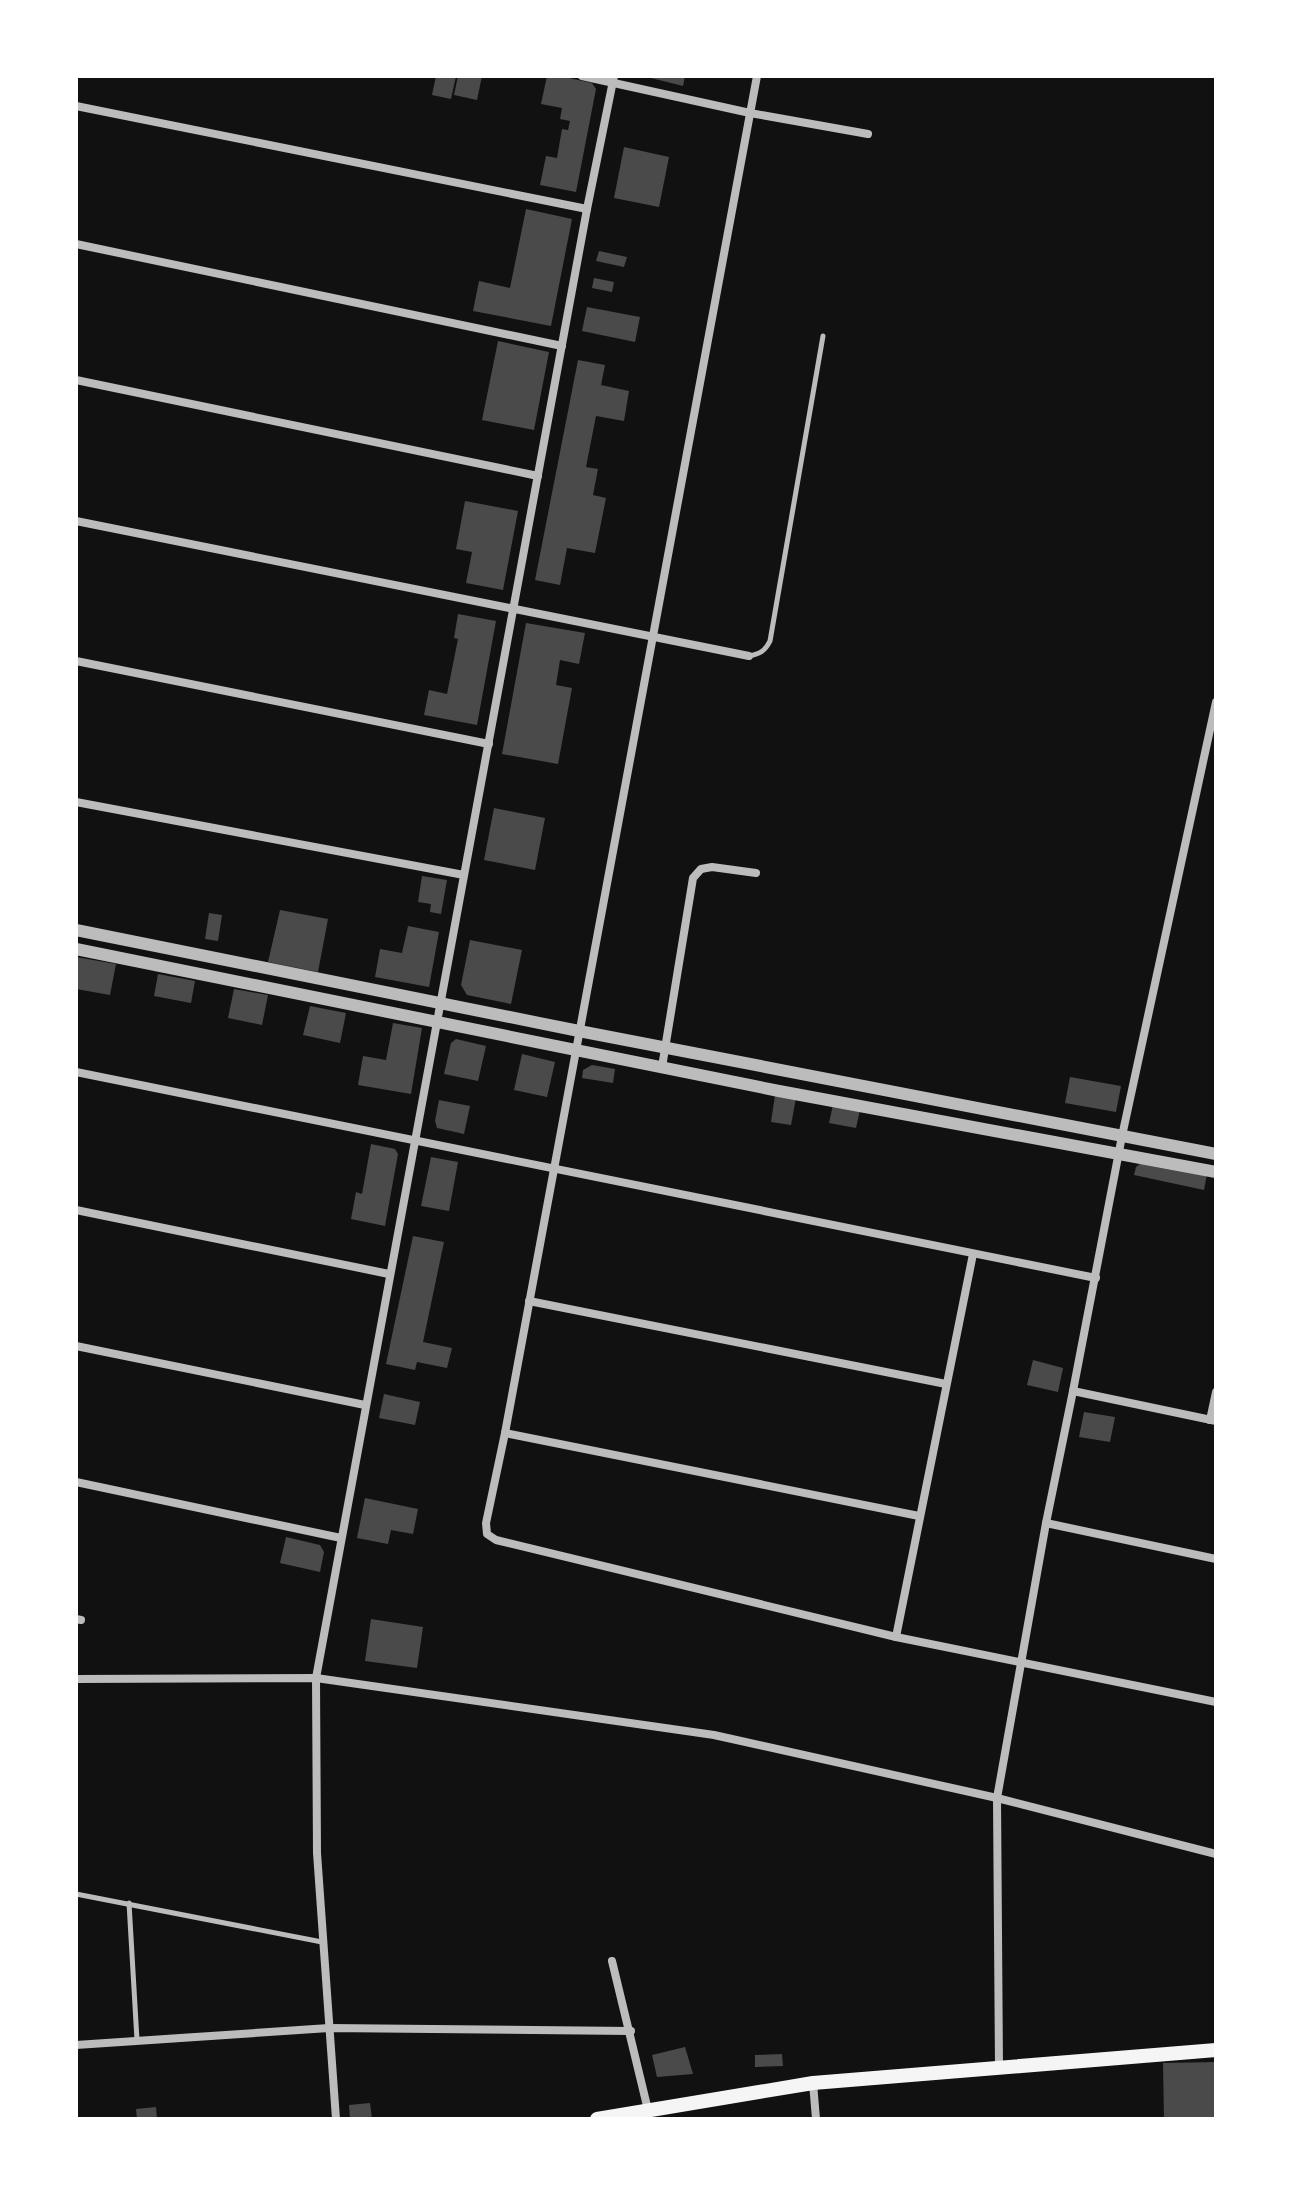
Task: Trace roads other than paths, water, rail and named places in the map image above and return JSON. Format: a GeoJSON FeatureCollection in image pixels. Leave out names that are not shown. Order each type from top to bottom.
{"type":"FeatureCollection","features":[{"type":"Feature","properties":{"kind":"main road"},"geometry":{"type":"LineString","coordinates":[[597,2119],[813,2083],[1216,2050]]}},
{"type":"Feature","properties":{"kind":"street"},"geometry":{"type":"LineString","coordinates":[[582,76],[614,80],[750,113],[868,134]]}},
{"type":"Feature","properties":{"kind":"street"},"geometry":{"type":"LineString","coordinates":[[757,76],[486,1523],[487,1534],[496,1540],[896,1637],[1216,1702]]}},
{"type":"Feature","properties":{"kind":"street"},"geometry":{"type":"LineString","coordinates":[[336,2119],[317,1853],[316,1678],[587,209],[614,80]]}},
{"type":"Feature","properties":{"kind":"street"},"geometry":{"type":"LineString","coordinates":[[76,106],[587,209]]}},
{"type":"Feature","properties":{"kind":"street"},"geometry":{"type":"LineString","coordinates":[[76,244],[562,346]]}},
{"type":"Feature","properties":{"kind":"street"},"geometry":{"type":"LineString","coordinates":[[76,380],[538,476]]}},
{"type":"Feature","properties":{"kind":"street"},"geometry":{"type":"LineString","coordinates":[[76,521],[749,656]]}},
{"type":"Feature","properties":{"kind":"street"},"geometry":{"type":"LineString","coordinates":[[76,661],[489,744]]}},
{"type":"Feature","properties":{"kind":"street"},"geometry":{"type":"LineString","coordinates":[[999,2068],[997,1798],[1046,1523],[1122,1136],[1213,729],[1216,702]]}},
{"type":"Feature","properties":{"kind":"street"},"geometry":{"type":"LineString","coordinates":[[76,802],[464,875]]}},
{"type":"Feature","properties":{"kind":"street"},"geometry":{"type":"LineString","coordinates":[[662,1067],[693,878],[701,869],[712,867],[756,873]]}},
{"type":"Feature","properties":{"kind":"street"},"geometry":{"type":"LineString","coordinates":[[76,930],[1216,1154]]}},
{"type":"Feature","properties":{"kind":"street"},"geometry":{"type":"LineString","coordinates":[[76,949],[662,1067],[1216,1172]]}},
{"type":"Feature","properties":{"kind":"street"},"geometry":{"type":"LineString","coordinates":[[76,1072],[1096,1278]]}},
{"type":"Feature","properties":{"kind":"street"},"geometry":{"type":"LineString","coordinates":[[76,1210],[389,1274]]}},
{"type":"Feature","properties":{"kind":"street"},"geometry":{"type":"LineString","coordinates":[[896,1637],[973,1254]]}},
{"type":"Feature","properties":{"kind":"street"},"geometry":{"type":"LineString","coordinates":[[529,1301],[946,1384]]}},
{"type":"Feature","properties":{"kind":"street"},"geometry":{"type":"LineString","coordinates":[[76,1346],[365,1405]]}},
{"type":"Feature","properties":{"kind":"street"},"geometry":{"type":"LineString","coordinates":[[1073,1391],[1213,1420],[1216,1392]]}},
{"type":"Feature","properties":{"kind":"street"},"geometry":{"type":"LineString","coordinates":[[505,1433],[919,1516]]}},
{"type":"Feature","properties":{"kind":"street"},"geometry":{"type":"LineString","coordinates":[[76,1482],[341,1538]]}},
{"type":"Feature","properties":{"kind":"street"},"geometry":{"type":"LineString","coordinates":[[1046,1523],[1216,1559]]}},
{"type":"Feature","properties":{"kind":"street"},"geometry":{"type":"LineString","coordinates":[[76,1679],[316,1678],[714,1735],[997,1798],[1216,1854]]}},
{"type":"Feature","properties":{"kind":"street"},"geometry":{"type":"LineString","coordinates":[[612,1961],[648,2110]]}},
{"type":"Feature","properties":{"kind":"street"},"geometry":{"type":"LineString","coordinates":[[76,2045],[329,2028],[631,2031]]}},
{"type":"Feature","properties":{"kind":"street"},"geometry":{"type":"LineString","coordinates":[[813,2083],[816,2119]]}},
{"type":"Feature","properties":{"kind":"lane"},"geometry":{"type":"LineString","coordinates":[[749,656],[760,654],[770,641],[823,336]]}},
{"type":"Feature","properties":{"kind":"lane"},"geometry":{"type":"LineString","coordinates":[[76,1894],[323,1942]]}},
{"type":"Feature","properties":{"kind":"lane"},"geometry":{"type":"LineString","coordinates":[[129,1903],[137,2040]]}}]}
